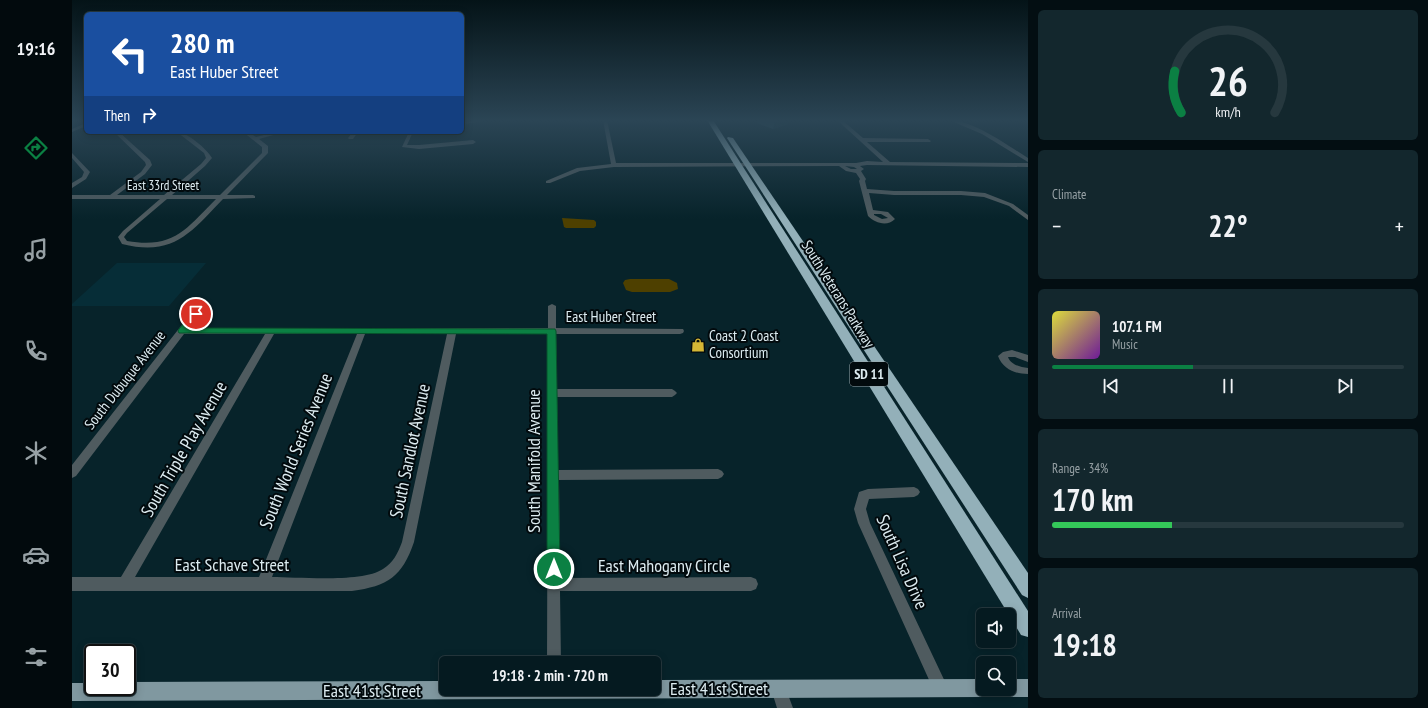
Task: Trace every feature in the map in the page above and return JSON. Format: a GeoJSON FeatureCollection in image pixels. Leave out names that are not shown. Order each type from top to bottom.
{"type":"FeatureCollection","features":[{"type":"Feature","properties":{"kind":"highway","name":"South Veterans Parkway"},"geometry":{"type":"LineString","coordinates":[[735,153],[1028,589]]}},
{"type":"Feature","properties":{"kind":"highway","name":"South Veterans Parkway"},"geometry":{"type":"LineString","coordinates":[[737,153],[1028,628]]}},
{"type":"Feature","properties":{"kind":"main road","name":"East 41st Street"},"geometry":{"type":"LineString","coordinates":[[661,690],[976,688]]}},
{"type":"Feature","properties":{"kind":"main road"},"geometry":{"type":"LineString","coordinates":[[1016,688],[1028,688]]}},
{"type":"Feature","properties":{"kind":"main road","name":"East 41st Street"},"geometry":{"type":"LineString","coordinates":[[72,692],[439,690]]}},
{"type":"Feature","properties":{"kind":"street"},"geometry":{"type":"LineString","coordinates":[[111,197],[143,173],[149,165],[148,161],[139,153]]}},
{"type":"Feature","properties":{"kind":"street"},"geometry":{"type":"LineString","coordinates":[[207,153],[209,158],[204,166],[125,232],[121,237],[124,243],[132,245],[158,244],[179,239],[265,153]]}},
{"type":"Feature","properties":{"kind":"street"},"geometry":{"type":"LineString","coordinates":[[611,153],[614,165]]}},
{"type":"Feature","properties":{"kind":"street"},"geometry":{"type":"LineString","coordinates":[[877,153],[889,164]]}},
{"type":"Feature","properties":{"kind":"street"},"geometry":{"type":"LineString","coordinates":[[1017,153],[1028,160]]}},
{"type":"Feature","properties":{"kind":"street"},"geometry":{"type":"LineString","coordinates":[[72,155],[86,172],[84,178],[72,186]]}},
{"type":"Feature","properties":{"kind":"street"},"geometry":{"type":"LineString","coordinates":[[548,182],[579,169],[614,165],[807,164],[858,168],[872,164],[1028,165]]}},
{"type":"Feature","properties":{"kind":"street"},"geometry":{"type":"LineString","coordinates":[[845,167],[862,181]]}},
{"type":"Feature","properties":{"kind":"street"},"geometry":{"type":"LineString","coordinates":[[858,168],[863,179],[862,181],[866,191],[867,202],[872,212],[871,216],[875,219],[886,221],[891,220],[890,216],[882,212],[868,201]]}},
{"type":"Feature","properties":{"kind":"street"},"geometry":{"type":"LineString","coordinates":[[866,191],[985,195],[1011,205],[1028,218]]}},
{"type":"Feature","properties":{"kind":"street","name":"East 33rd Street"},"geometry":{"type":"LineString","coordinates":[[72,197],[254,197]]}},
{"type":"Feature","properties":{"kind":"street"},"geometry":{"type":"LineString","coordinates":[[872,212],[882,212]]}},
{"type":"Feature","properties":{"kind":"street","name":"South Dubuque Avenue"},"geometry":{"type":"LineString","coordinates":[[72,473],[202,305]]}},
{"type":"Feature","properties":{"kind":"street","name":"South Manifold Avenue"},"geometry":{"type":"LineString","coordinates":[[552,306],[554,656]]}},
{"type":"Feature","properties":{"kind":"street","name":"East Huber Street"},"geometry":{"type":"LineString","coordinates":[[182,331],[680,331]]}},
{"type":"Feature","properties":{"kind":"street","name":"South Triple Play Avenue"},"geometry":{"type":"LineString","coordinates":[[125,583],[272,331]]}},
{"type":"Feature","properties":{"kind":"street","name":"South World Series Avenue"},"geometry":{"type":"LineString","coordinates":[[263,583],[362,331]]}},
{"type":"Feature","properties":{"kind":"street","name":"South Sandlot Avenue"},"geometry":{"type":"LineString","coordinates":[[391,572],[401,561],[408,542],[452,331]]}},
{"type":"Feature","properties":{"kind":"street"},"geometry":{"type":"LineString","coordinates":[[1028,359],[1017,354],[1005,354],[1003,356],[1004,361],[1028,376]]}},
{"type":"Feature","properties":{"kind":"street"},"geometry":{"type":"LineString","coordinates":[[1017,369],[1028,371]]}},
{"type":"Feature","properties":{"kind":"street"},"geometry":{"type":"LineString","coordinates":[[552,393],[672,393]]}},
{"type":"Feature","properties":{"kind":"street"},"geometry":{"type":"LineString","coordinates":[[553,475],[718,474]]}},
{"type":"Feature","properties":{"kind":"street","name":"South Lisa Drive"},"geometry":{"type":"LineString","coordinates":[[914,492],[868,494],[864,496],[860,510],[864,523],[940,688]]}},
{"type":"Feature","properties":{"kind":"street","name":"East Schave Street"},"geometry":{"type":"LineString","coordinates":[[72,584],[359,583],[373,580],[391,572]]}},
{"type":"Feature","properties":{"kind":"street","name":"East Mahogany Circle"},"geometry":{"type":"LineString","coordinates":[[554,585],[751,584]]}},
{"type":"Feature","properties":{"kind":"street"},"geometry":{"type":"LineString","coordinates":[[779,689],[785,708]]}},
{"type":"Feature","properties":{"kind":"shaded area"},"geometry":{"type":"Polygon","coordinates":[[[562,218],[594,220],[596,222],[596,226],[594,228],[566,228],[564,227],[562,218]]]}},
{"type":"Feature","properties":{"kind":"shaded area"},"geometry":{"type":"Polygon","coordinates":[[[117,263],[206,263],[169,306],[72,306],[72,304],[117,263]]]}},
{"type":"Feature","properties":{"kind":"shaded area"},"geometry":{"type":"Polygon","coordinates":[[[669,279],[677,283],[678,289],[670,292],[632,292],[626,290],[623,283],[625,280],[669,279]]]}},
{"type":"Feature","properties":{"kind":"place","name":"Coast 2 Coast Consortium"},"geometry":{"type":"Point","coordinates":[698,345]}},
{"type":"Feature","properties":{"kind":"route"},"geometry":{"type":"LineString","coordinates":[[196,314],[182,331],[552,331],[554,569]]}}]}
